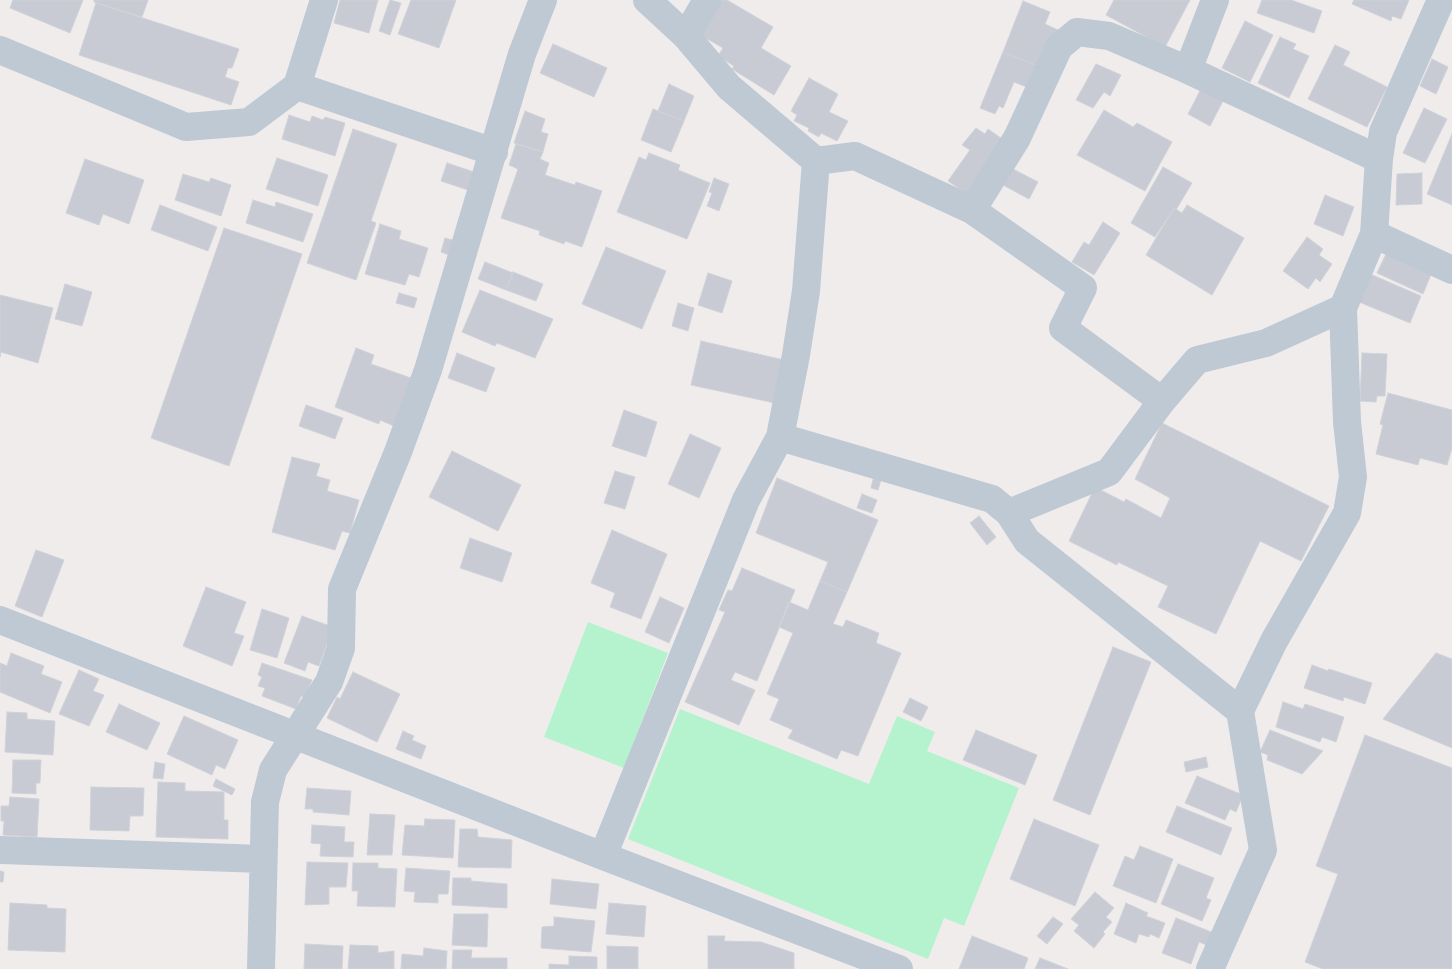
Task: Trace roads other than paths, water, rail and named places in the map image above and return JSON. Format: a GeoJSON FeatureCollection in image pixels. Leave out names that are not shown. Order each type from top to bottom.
{"type":"FeatureCollection","features":[{"type":"Feature","properties":{"kind":"street"},"geometry":{"type":"LineString","coordinates":[[0,50],[186,126],[249,122],[296,86],[324,0]]}},
{"type":"Feature","properties":{"kind":"street"},"geometry":{"type":"LineString","coordinates":[[261,969],[265,802],[273,770],[329,682],[342,648],[342,589],[398,452],[428,370],[522,54],[543,0]]}},
{"type":"Feature","properties":{"kind":"street"},"geometry":{"type":"LineString","coordinates":[[647,0],[686,36],[729,87],[816,161],[855,156],[972,210],[1083,288],[1063,328],[1162,401]]}},
{"type":"Feature","properties":{"kind":"street"},"geometry":{"type":"LineString","coordinates":[[686,36],[707,0]]}},
{"type":"Feature","properties":{"kind":"street"},"geometry":{"type":"LineString","coordinates":[[1188,70],[1215,0]]}},
{"type":"Feature","properties":{"kind":"street"},"geometry":{"type":"LineString","coordinates":[[1210,969],[1262,850],[1240,711],[1274,641],[1347,513],[1353,477],[1347,422],[1343,308],[1374,234],[1379,159],[1383,132],[1440,0]]}},
{"type":"Feature","properties":{"kind":"street"},"geometry":{"type":"LineString","coordinates":[[972,210],[1017,138],[1059,47],[1077,32],[1110,36],[1188,70],[1379,159]]}},
{"type":"Feature","properties":{"kind":"street"},"geometry":{"type":"LineString","coordinates":[[296,86],[494,152]]}},
{"type":"Feature","properties":{"kind":"street"},"geometry":{"type":"LineString","coordinates":[[603,856],[746,500],[780,437],[806,291],[816,161]]}},
{"type":"Feature","properties":{"kind":"street"},"geometry":{"type":"LineString","coordinates":[[1374,234],[1452,270]]}},
{"type":"Feature","properties":{"kind":"street"},"geometry":{"type":"LineString","coordinates":[[1009,513],[1109,472],[1162,401],[1196,360],[1266,343],[1343,308]]}},
{"type":"Feature","properties":{"kind":"street"},"geometry":{"type":"LineString","coordinates":[[780,437],[992,499],[1009,513],[1027,541],[1240,711]]}},
{"type":"Feature","properties":{"kind":"street"},"geometry":{"type":"LineString","coordinates":[[0,620],[603,856],[899,969]]}},
{"type":"Feature","properties":{"kind":"street"},"geometry":{"type":"LineString","coordinates":[[0,850],[263,860]]}}]}
